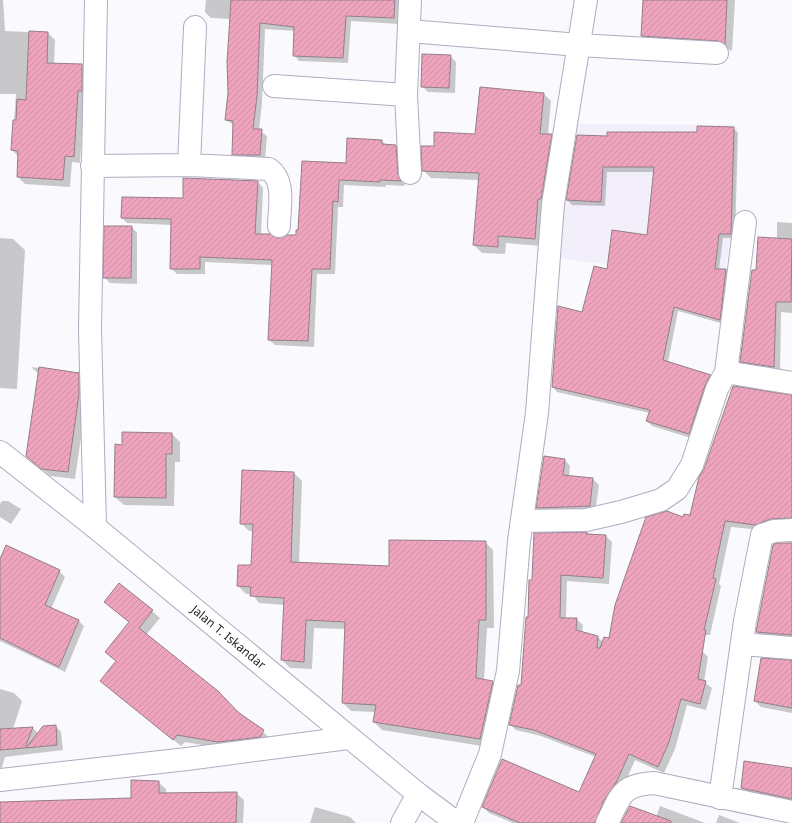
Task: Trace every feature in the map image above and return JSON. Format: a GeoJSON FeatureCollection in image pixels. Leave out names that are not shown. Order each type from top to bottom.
{"type":"FeatureCollection","features":[{"type":"Feature","properties":{"kind":"street"},"geometry":{"type":"LineString","coordinates":[[95,527],[90,329],[96,0]]}},
{"type":"Feature","properties":{"kind":"street"},"geometry":{"type":"LineString","coordinates":[[410,0],[406,95],[410,173]]}},
{"type":"Feature","properties":{"kind":"street"},"geometry":{"type":"LineString","coordinates":[[462,823],[490,754],[508,671],[522,521],[537,412],[553,204],[586,0]]}},
{"type":"Feature","properties":{"kind":"street"},"geometry":{"type":"LineString","coordinates":[[189,164],[195,27]]}},
{"type":"Feature","properties":{"kind":"street"},"geometry":{"type":"LineString","coordinates":[[409,31],[579,45],[717,53]]}},
{"type":"Feature","properties":{"kind":"street"},"geometry":{"type":"LineString","coordinates":[[274,86],[406,95]]}},
{"type":"Feature","properties":{"kind":"street"},"geometry":{"type":"LineString","coordinates":[[92,166],[189,164],[269,169],[276,174],[280,183],[279,226]]}},
{"type":"Feature","properties":{"kind":"street"},"geometry":{"type":"LineString","coordinates":[[522,521],[586,520],[621,512],[661,500],[677,490],[692,464],[717,389],[726,372],[745,222]]}},
{"type":"Feature","properties":{"kind":"street"},"geometry":{"type":"LineString","coordinates":[[726,372],[792,383]]}},
{"type":"Feature","properties":{"kind":"street","name":"Jalan T. Iskandar"},"geometry":{"type":"LineString","coordinates":[[0,452],[95,527],[348,738],[457,823]]}},
{"type":"Feature","properties":{"kind":"street"},"geometry":{"type":"LineString","coordinates":[[720,798],[742,644],[762,535],[774,531],[792,530]]}},
{"type":"Feature","properties":{"kind":"street"},"geometry":{"type":"LineString","coordinates":[[742,644],[792,648]]}},
{"type":"Feature","properties":{"kind":"street"},"geometry":{"type":"LineString","coordinates":[[0,780],[187,759],[348,738]]}},
{"type":"Feature","properties":{"kind":"street"},"geometry":{"type":"LineString","coordinates":[[607,823],[624,791],[638,785],[654,783],[792,812]]}},
{"type":"Feature","properties":{"kind":"street"},"geometry":{"type":"LineString","coordinates":[[402,823],[418,794]]}},
{"type":"Feature","properties":{"kind":"shaded area"},"geometry":{"type":"Polygon","coordinates":[[[561,124],[737,125],[734,221],[723,279],[555,258],[561,124]]]}},
{"type":"Feature","properties":{"kind":"building"},"geometry":{"type":"Polygon","coordinates":[[[231,0],[395,0],[394,18],[346,16],[343,58],[293,56],[294,27],[260,23],[257,96],[253,129],[262,129],[260,155],[232,155],[233,121],[225,120],[228,93],[227,62],[231,0]]]}},
{"type":"Feature","properties":{"kind":"building"},"geometry":{"type":"Polygon","coordinates":[[[643,0],[727,0],[725,44],[718,41],[641,36],[643,0]]]}},
{"type":"Feature","properties":{"kind":"building"},"geometry":{"type":"Polygon","coordinates":[[[29,31],[48,32],[47,63],[82,64],[82,91],[78,91],[74,157],[65,156],[63,180],[17,177],[18,151],[11,150],[13,120],[16,120],[17,99],[26,100],[29,31]]]}},
{"type":"Feature","properties":{"kind":"building"},"geometry":{"type":"Polygon","coordinates":[[[422,54],[451,55],[449,88],[421,87],[422,54]]]}},
{"type":"Feature","properties":{"kind":"building"},"geometry":{"type":"Polygon","coordinates":[[[480,87],[544,93],[540,134],[552,134],[541,199],[538,199],[535,239],[498,236],[498,247],[473,245],[479,173],[422,171],[421,146],[434,146],[434,132],[475,134],[480,87]]]}},
{"type":"Feature","properties":{"kind":"building"},"geometry":{"type":"Polygon","coordinates":[[[697,126],[734,127],[731,234],[719,234],[715,269],[726,269],[720,320],[674,307],[663,360],[711,375],[705,385],[689,434],[646,421],[650,410],[552,387],[558,306],[582,312],[594,266],[607,269],[612,230],[647,235],[654,167],[603,167],[601,202],[566,200],[577,135],[607,136],[607,132],[697,132],[697,126]]]}},
{"type":"Feature","properties":{"kind":"building"},"geometry":{"type":"Polygon","coordinates":[[[347,138],[382,140],[382,144],[396,145],[398,174],[401,181],[380,180],[380,182],[339,180],[338,202],[333,201],[330,269],[312,269],[308,341],[268,340],[272,260],[200,257],[200,269],[170,269],[171,219],[121,218],[122,197],[183,198],[183,178],[258,181],[255,234],[270,234],[279,238],[287,235],[296,235],[296,230],[298,230],[302,161],[346,163],[347,138]]]}},
{"type":"Feature","properties":{"kind":"building"},"geometry":{"type":"Polygon","coordinates":[[[104,226],[132,226],[131,278],[103,278],[104,226]]]}},
{"type":"Feature","properties":{"kind":"building"},"geometry":{"type":"Polygon","coordinates":[[[758,237],[792,239],[791,302],[776,302],[774,367],[740,362],[752,270],[756,270],[758,237]]]}},
{"type":"Feature","properties":{"kind":"building"},"geometry":{"type":"Polygon","coordinates":[[[39,367],[79,373],[79,394],[68,472],[41,469],[26,456],[39,367]]]}},
{"type":"Feature","properties":{"kind":"building"},"geometry":{"type":"Polygon","coordinates":[[[733,386],[792,395],[792,518],[770,519],[756,525],[725,521],[713,578],[716,579],[704,630],[706,630],[698,679],[706,681],[700,704],[681,699],[669,742],[658,767],[629,754],[616,783],[604,800],[595,823],[520,823],[482,807],[502,759],[579,792],[596,754],[534,730],[509,725],[518,685],[521,685],[526,617],[528,617],[529,580],[532,580],[534,533],[587,532],[586,534],[606,535],[603,578],[561,575],[560,618],[577,618],[576,630],[598,636],[597,648],[600,648],[604,637],[609,638],[615,605],[646,517],[667,511],[683,517],[684,514],[690,515],[699,477],[704,469],[733,386]]]}},
{"type":"Feature","properties":{"kind":"building"},"geometry":{"type":"Polygon","coordinates":[[[122,432],[172,433],[172,454],[166,454],[166,498],[114,497],[115,444],[122,445],[122,432]]]}},
{"type":"Feature","properties":{"kind":"building"},"geometry":{"type":"Polygon","coordinates":[[[544,456],[565,459],[563,475],[593,478],[590,506],[536,508],[544,456]]]}},
{"type":"Feature","properties":{"kind":"building"},"geometry":{"type":"Polygon","coordinates":[[[242,470],[294,472],[291,562],[389,566],[389,540],[486,541],[486,620],[479,620],[476,678],[493,681],[480,739],[373,722],[376,705],[342,703],[345,622],[306,620],[304,662],[281,660],[284,598],[250,596],[251,587],[237,586],[238,565],[251,565],[253,524],[240,524],[242,470]]]}},
{"type":"Feature","properties":{"kind":"building"},"geometry":{"type":"Polygon","coordinates":[[[776,543],[792,543],[792,635],[756,632],[773,545],[776,543]]]}},
{"type":"Feature","properties":{"kind":"building"},"geometry":{"type":"Polygon","coordinates":[[[6,545],[60,570],[45,605],[79,620],[59,667],[0,638],[0,559],[6,545]]]}},
{"type":"Feature","properties":{"kind":"building"},"geometry":{"type":"Polygon","coordinates":[[[119,583],[153,610],[139,628],[218,691],[239,713],[264,730],[260,737],[218,742],[177,735],[173,740],[100,681],[116,661],[105,652],[129,622],[104,602],[119,583]]]}},
{"type":"Feature","properties":{"kind":"building"},"geometry":{"type":"Polygon","coordinates":[[[761,658],[792,660],[792,708],[754,701],[761,658]]]}},
{"type":"Feature","properties":{"kind":"building"},"geometry":{"type":"Polygon","coordinates":[[[56,725],[57,745],[26,748],[43,726],[56,725]]]}},
{"type":"Feature","properties":{"kind":"building"},"geometry":{"type":"Polygon","coordinates":[[[33,727],[25,748],[0,750],[0,729],[33,727]]]}},
{"type":"Feature","properties":{"kind":"building"},"geometry":{"type":"Polygon","coordinates":[[[744,761],[792,768],[792,799],[741,788],[744,761]]]}},
{"type":"Feature","properties":{"kind":"building"},"geometry":{"type":"Polygon","coordinates":[[[131,780],[159,781],[159,793],[237,792],[236,823],[0,823],[0,802],[131,798],[131,780]]]}},
{"type":"Feature","properties":{"kind":"building"},"geometry":{"type":"Polygon","coordinates":[[[630,806],[671,821],[671,823],[621,823],[630,806]]]}}]}
